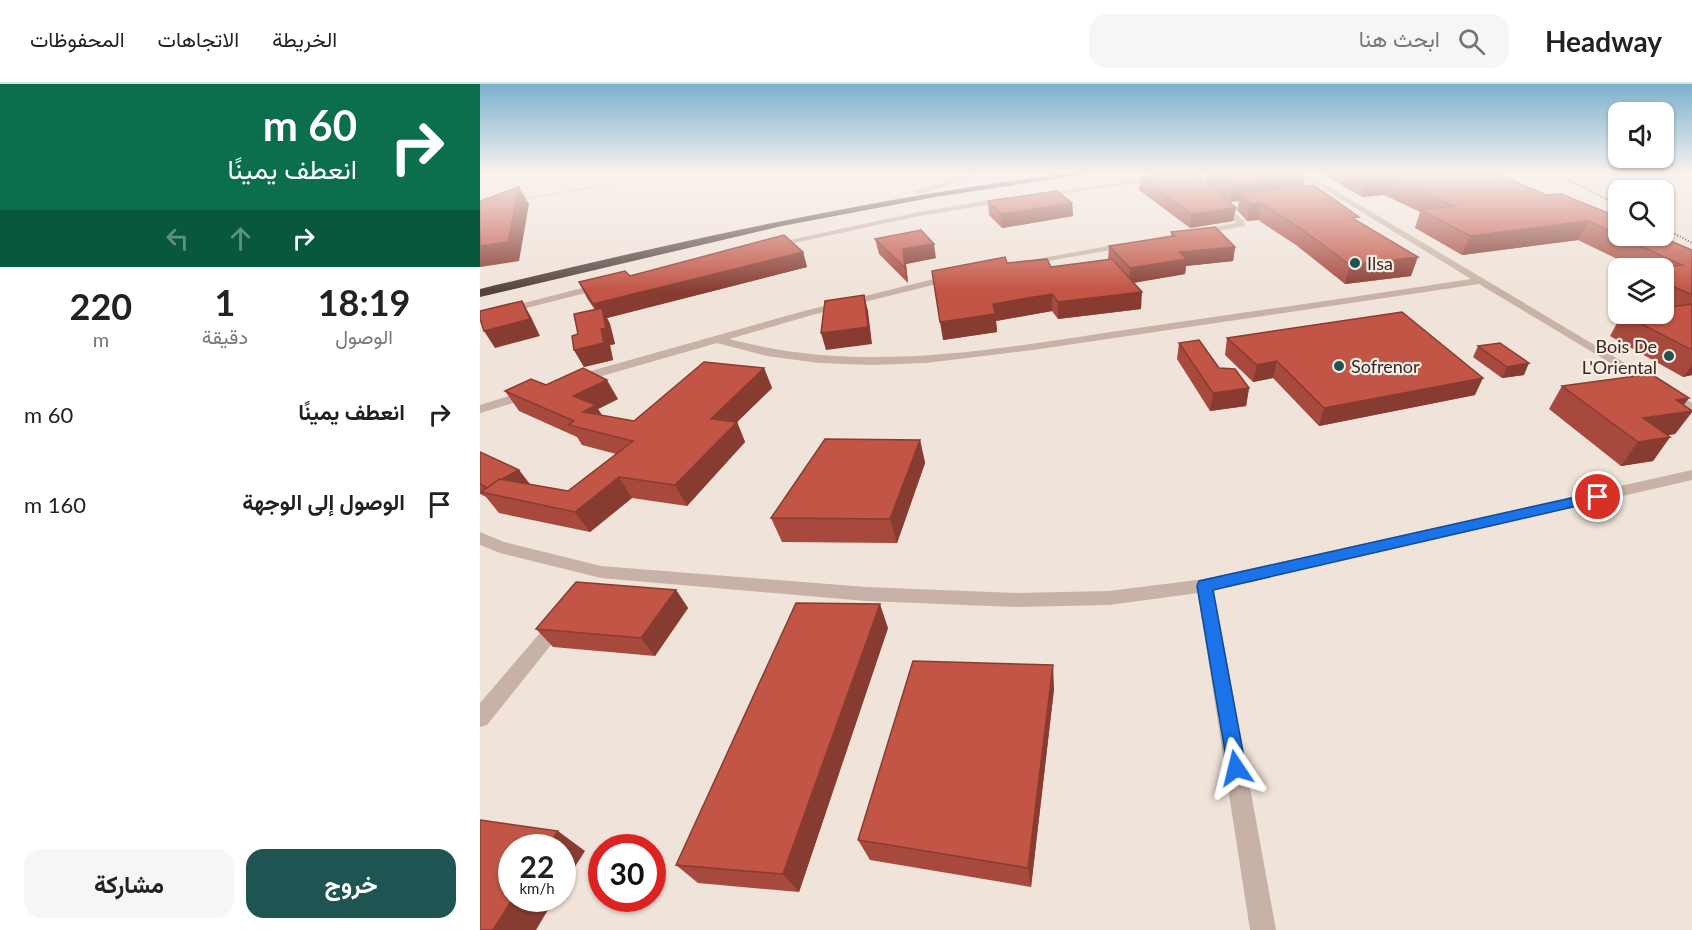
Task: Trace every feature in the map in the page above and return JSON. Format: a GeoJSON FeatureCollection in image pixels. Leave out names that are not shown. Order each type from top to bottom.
{"type":"FeatureCollection","features":[{"type":"Feature","properties":{"kind":"highway"},"geometry":{"type":"LineString","coordinates":[[480,286],[807,212]]}},
{"type":"Feature","properties":{"kind":"highway"},"geometry":{"type":"LineString","coordinates":[[480,293],[834,212]]}},
{"type":"Feature","properties":{"kind":"street"},"geometry":{"type":"LineString","coordinates":[[764,247],[929,212]]}},
{"type":"Feature","properties":{"kind":"street"},"geometry":{"type":"LineString","coordinates":[[998,267],[1241,226],[1241,220],[1236,212]]}},
{"type":"Feature","properties":{"kind":"street"},"geometry":{"type":"LineString","coordinates":[[1366,212],[1692,408]]}},
{"type":"Feature","properties":{"kind":"street"},"geometry":{"type":"LineString","coordinates":[[570,382],[808,313],[965,274]]}},
{"type":"Feature","properties":{"kind":"street"},"geometry":{"type":"LineString","coordinates":[[716,339],[753,352],[799,359],[848,362],[907,360],[1047,345],[1480,281]]}},
{"type":"Feature","properties":{"kind":"street"},"geometry":{"type":"LineString","coordinates":[[480,317],[609,284]]}},
{"type":"Feature","properties":{"kind":"street"},"geometry":{"type":"LineString","coordinates":[[480,409],[536,392]]}},
{"type":"Feature","properties":{"kind":"street"},"geometry":{"type":"LineString","coordinates":[[480,538],[500,547],[601,572],[866,594],[1016,600],[1109,598],[1205,586],[1692,475]]}},
{"type":"Feature","properties":{"kind":"street"},"geometry":{"type":"LineString","coordinates":[[586,590],[601,572]]}},
{"type":"Feature","properties":{"kind":"street"},"geometry":{"type":"LineString","coordinates":[[1205,586],[1263,930]]}},
{"type":"Feature","properties":{"kind":"street"},"geometry":{"type":"LineString","coordinates":[[480,718],[571,608]]}},
{"type":"Feature","properties":{"kind":"building"},"geometry":{"type":"Polygon","coordinates":[[[480,212],[514,212],[508,242],[480,246],[480,212]]]}},
{"type":"Feature","properties":{"kind":"building"},"geometry":{"type":"Polygon","coordinates":[[[1276,212],[1353,212],[1359,217],[1352,218],[1418,257],[1350,265],[1276,212]]]}},
{"type":"Feature","properties":{"kind":"building"},"geometry":{"type":"Polygon","coordinates":[[[1426,212],[1607,212],[1608,230],[1588,221],[1470,236],[1426,212]]]}},
{"type":"Feature","properties":{"kind":"building"},"geometry":{"type":"Polygon","coordinates":[[[1215,227],[1235,247],[1179,252],[1187,259],[1130,268],[1109,246],[1175,236],[1171,232],[1215,227]]]}},
{"type":"Feature","properties":{"kind":"building"},"geometry":{"type":"Polygon","coordinates":[[[921,230],[934,244],[903,249],[905,268],[875,239],[921,230]]]}},
{"type":"Feature","properties":{"kind":"building"},"geometry":{"type":"Polygon","coordinates":[[[784,235],[803,252],[593,304],[579,282],[625,271],[630,276],[784,235]]]}},
{"type":"Feature","properties":{"kind":"building"},"geometry":{"type":"Polygon","coordinates":[[[1674,242],[1692,250],[1692,295],[1674,287],[1674,266],[1682,265],[1674,261],[1674,258],[1667,258],[1641,246],[1674,246],[1674,242]]]}},
{"type":"Feature","properties":{"kind":"building"},"geometry":{"type":"Polygon","coordinates":[[[1005,257],[1007,263],[1047,259],[1051,267],[1112,259],[1142,292],[1058,302],[1052,294],[993,304],[995,314],[940,322],[932,271],[1005,257]]]}},
{"type":"Feature","properties":{"kind":"building"},"geometry":{"type":"Polygon","coordinates":[[[864,295],[868,327],[821,333],[825,301],[864,295]]]}},
{"type":"Feature","properties":{"kind":"building"},"geometry":{"type":"Polygon","coordinates":[[[522,301],[530,319],[484,331],[480,311],[522,301]]]}},
{"type":"Feature","properties":{"kind":"building"},"geometry":{"type":"Polygon","coordinates":[[[1692,304],[1692,350],[1641,324],[1674,324],[1674,307],[1692,304]]]}},
{"type":"Feature","properties":{"kind":"building"},"geometry":{"type":"Polygon","coordinates":[[[602,308],[606,328],[601,329],[604,343],[574,350],[572,336],[578,334],[574,314],[602,308]]]}},
{"type":"Feature","properties":{"kind":"building","name":"Sofrenor"},"geometry":{"type":"Polygon","coordinates":[[[1402,312],[1483,378],[1324,408],[1277,361],[1257,365],[1227,338],[1402,312]]]}},
{"type":"Feature","properties":{"kind":"building"},"geometry":{"type":"Polygon","coordinates":[[[1199,340],[1219,368],[1235,369],[1249,388],[1213,393],[1179,343],[1199,340]]]}},
{"type":"Feature","properties":{"kind":"building"},"geometry":{"type":"Polygon","coordinates":[[[1500,343],[1529,363],[1507,367],[1478,346],[1500,343]]]}},
{"type":"Feature","properties":{"kind":"building"},"geometry":{"type":"Polygon","coordinates":[[[704,362],[764,368],[711,419],[737,422],[675,485],[619,477],[575,512],[481,492],[499,479],[568,491],[633,441],[569,425],[574,421],[505,391],[531,379],[546,385],[583,368],[607,380],[573,396],[596,405],[583,412],[634,421],[704,362]]]}},
{"type":"Feature","properties":{"kind":"building"},"geometry":{"type":"Polygon","coordinates":[[[1651,374],[1689,398],[1676,400],[1692,411],[1643,418],[1670,437],[1638,442],[1562,386],[1651,374]]]}},
{"type":"Feature","properties":{"kind":"building"},"geometry":{"type":"Polygon","coordinates":[[[825,439],[920,440],[890,519],[771,518],[825,439]]]}},
{"type":"Feature","properties":{"kind":"building"},"geometry":{"type":"Polygon","coordinates":[[[480,452],[519,470],[499,479],[487,488],[480,484],[480,452]]]}},
{"type":"Feature","properties":{"kind":"building"},"geometry":{"type":"Polygon","coordinates":[[[576,582],[676,590],[641,638],[536,629],[576,582]]]}},
{"type":"Feature","properties":{"kind":"building"},"geometry":{"type":"Polygon","coordinates":[[[796,603],[880,604],[783,874],[676,865],[796,603]]]}},
{"type":"Feature","properties":{"kind":"building"},"geometry":{"type":"Polygon","coordinates":[[[913,661],[1053,665],[1028,868],[858,840],[913,661]]]}},
{"type":"Feature","properties":{"kind":"building"},"geometry":{"type":"Polygon","coordinates":[[[480,820],[558,831],[556,834],[498,834],[498,912],[504,912],[493,930],[480,930],[480,820]]]}},
{"type":"Feature","properties":{"kind":"railway"},"geometry":{"type":"LineString","coordinates":[[1674,233],[1692,243]]}},
{"type":"Feature","properties":{"kind":"place","name":"Ilsa"},"geometry":{"type":"Point","coordinates":[1355,263]}},
{"type":"Feature","properties":{"kind":"place","name":"Bois De L'Oriental"},"geometry":{"type":"Point","coordinates":[1669,356]}},
{"type":"Feature","properties":{"kind":"place","name":"Sofrenor"},"geometry":{"type":"Point","coordinates":[1339,366]}},
{"type":"Feature","properties":{"kind":"route"},"geometry":{"type":"LineString","coordinates":[[1236,768],[1205,586],[1248,574],[1598,497]]}}]}
